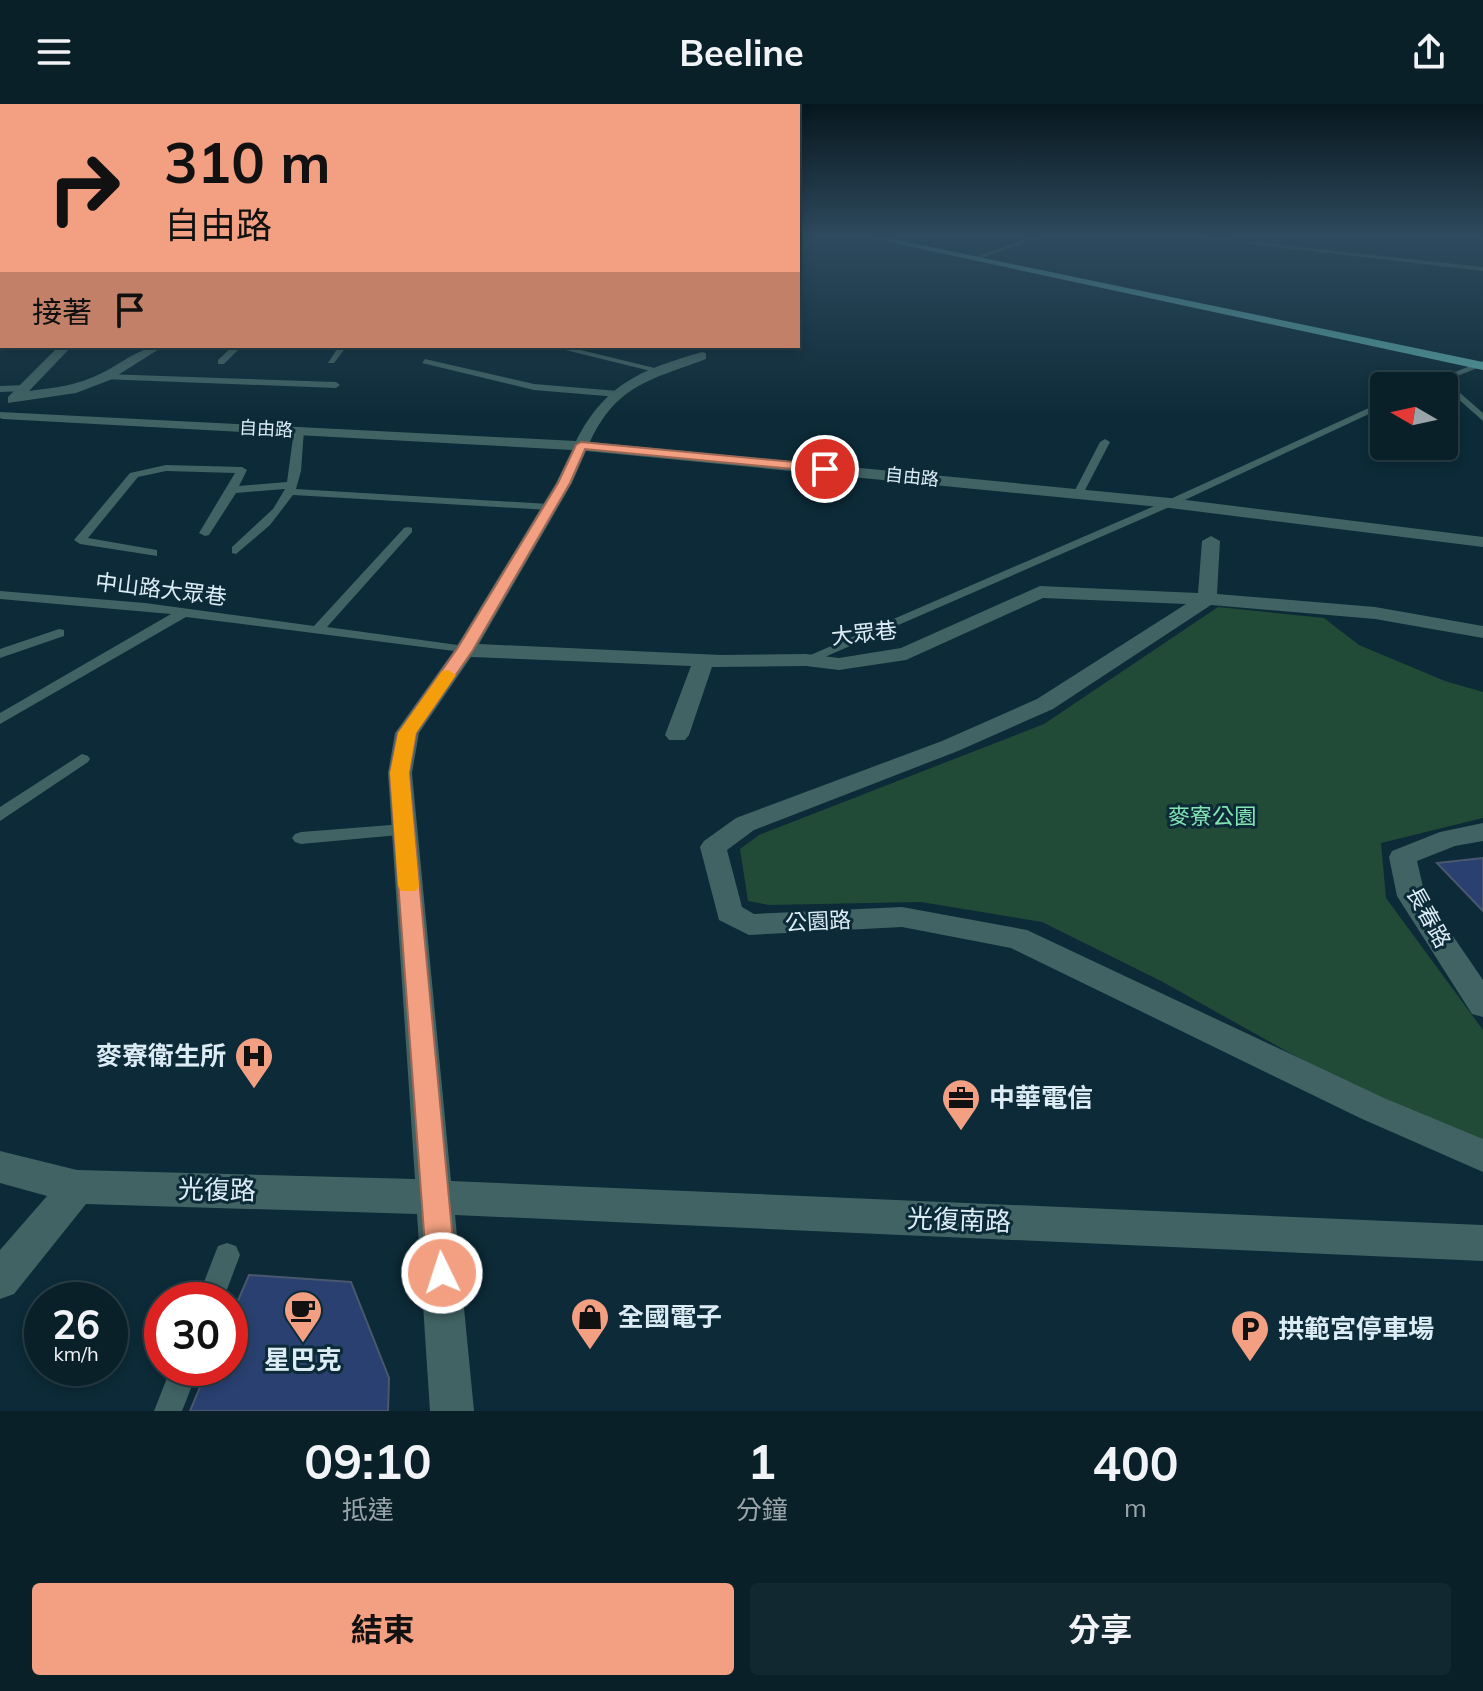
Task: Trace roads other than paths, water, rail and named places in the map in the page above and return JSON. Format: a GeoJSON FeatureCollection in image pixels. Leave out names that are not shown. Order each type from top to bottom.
{"type":"FeatureCollection","features":[{"type":"Feature","properties":{"kind":"main road"},"geometry":{"type":"LineString","coordinates":[[1171,297],[1482,363]]}},
{"type":"Feature","properties":{"kind":"street"},"geometry":{"type":"LineString","coordinates":[[2,417],[20,393],[64,348]]}},
{"type":"Feature","properties":{"kind":"street"},"geometry":{"type":"LineString","coordinates":[[20,393],[71,390],[105,377],[155,348]]}},
{"type":"Feature","properties":{"kind":"street"},"geometry":{"type":"LineString","coordinates":[[452,1411],[400,773],[407,733],[465,650],[605,405],[628,384],[702,356]]}},
{"type":"Feature","properties":{"kind":"street","name":"自由路"},"geometry":{"type":"LineString","coordinates":[[2,417],[581,445],[1170,503],[1483,542]]}},
{"type":"Feature","properties":{"kind":"street"},"geometry":{"type":"LineString","coordinates":[[1211,541],[1207,599],[1375,613],[1483,632]]}},
{"type":"Feature","properties":{"kind":"street","name":"大眾巷"},"geometry":{"type":"LineString","coordinates":[[465,650],[704,661],[806,660],[839,664],[906,654],[1040,592],[1207,599]]}},
{"type":"Feature","properties":{"kind":"street","name":"公園路"},"geometry":{"type":"LineString","coordinates":[[1207,599],[1045,704],[950,746],[745,824],[713,847],[729,913],[749,925],[902,917],[1017,938],[1372,1108],[1483,1156]]}},
{"type":"Feature","properties":{"kind":"street"},"geometry":{"type":"LineString","coordinates":[[677,735],[704,661]]}},
{"type":"Feature","properties":{"kind":"street","name":"長春路"},"geometry":{"type":"LineString","coordinates":[[1483,832],[1449,838],[1402,857],[1411,896],[1483,1005]]}},
{"type":"Feature","properties":{"kind":"street","name":"光復路"},"geometry":{"type":"LineString","coordinates":[[0,1167],[77,1187],[436,1198]]}},
{"type":"Feature","properties":{"kind":"street"},"geometry":{"type":"LineString","coordinates":[[0,1280],[77,1187]]}},
{"type":"Feature","properties":{"kind":"street","name":"光復南路"},"geometry":{"type":"LineString","coordinates":[[436,1198],[1483,1243]]}},
{"type":"Feature","properties":{"kind":"lane"},"geometry":{"type":"LineString","coordinates":[[221,362],[236,348]]}},
{"type":"Feature","properties":{"kind":"lane"},"geometry":{"type":"LineString","coordinates":[[331,361],[341,348]]}},
{"type":"Feature","properties":{"kind":"lane"},"geometry":{"type":"LineString","coordinates":[[562,348],[663,371]]}},
{"type":"Feature","properties":{"kind":"lane"},"geometry":{"type":"LineString","coordinates":[[425,361],[534,387],[618,394]]}},
{"type":"Feature","properties":{"kind":"lane"},"geometry":{"type":"LineString","coordinates":[[1458,372],[1482,363]]}},
{"type":"Feature","properties":{"kind":"lane"},"geometry":{"type":"LineString","coordinates":[[105,377],[336,385]]}},
{"type":"Feature","properties":{"kind":"lane"},"geometry":{"type":"LineString","coordinates":[[0,389],[20,393]]}},
{"type":"Feature","properties":{"kind":"lane"},"geometry":{"type":"LineString","coordinates":[[1459,395],[1483,418]]}},
{"type":"Feature","properties":{"kind":"lane"},"geometry":{"type":"LineString","coordinates":[[806,660],[1170,503],[1370,410]]}},
{"type":"Feature","properties":{"kind":"lane"},"geometry":{"type":"LineString","coordinates":[[236,550],[263,526],[292,488],[298,464],[299,430]]}},
{"type":"Feature","properties":{"kind":"lane"},"geometry":{"type":"LineString","coordinates":[[1078,494],[1105,442]]}},
{"type":"Feature","properties":{"kind":"lane"},"geometry":{"type":"LineString","coordinates":[[153,553],[80,540],[134,475],[166,468],[242,470],[205,533]]}},
{"type":"Feature","properties":{"kind":"lane"},"geometry":{"type":"LineString","coordinates":[[232,490],[292,488],[549,507]]}},
{"type":"Feature","properties":{"kind":"lane"},"geometry":{"type":"LineString","coordinates":[[316,631],[408,530]]}},
{"type":"Feature","properties":{"kind":"lane","name":"中山路大眾巷"},"geometry":{"type":"LineString","coordinates":[[0,595],[183,613],[465,650]]}},
{"type":"Feature","properties":{"kind":"lane"},"geometry":{"type":"LineString","coordinates":[[0,719],[183,613]]}},
{"type":"Feature","properties":{"kind":"lane"},"geometry":{"type":"LineString","coordinates":[[0,654],[59,633]]}},
{"type":"Feature","properties":{"kind":"lane"},"geometry":{"type":"LineString","coordinates":[[0,815],[82,759]]}},
{"type":"Feature","properties":{"kind":"lane"},"geometry":{"type":"LineString","coordinates":[[301,838],[404,830]]}},
{"type":"Feature","properties":{"kind":"lane"},"geometry":{"type":"LineString","coordinates":[[217,1282],[227,1255]]}},
{"type":"Feature","properties":{"kind":"lane"},"geometry":{"type":"LineString","coordinates":[[168,1411],[178,1386]]}},
{"type":"Feature","properties":{"kind":"place","name":"麥寮衛生所"},"geometry":{"type":"Point","coordinates":[254,1090]}},
{"type":"Feature","properties":{"kind":"place","name":"中華電信"},"geometry":{"type":"Point","coordinates":[961,1132]}},
{"type":"Feature","properties":{"kind":"place","name":"星巴克"},"geometry":{"type":"Point","coordinates":[303,1344]}},
{"type":"Feature","properties":{"kind":"place","name":"全國電子"},"geometry":{"type":"Point","coordinates":[590,1351]}},
{"type":"Feature","properties":{"kind":"place","name":"拱範宮停車場"},"geometry":{"type":"Point","coordinates":[1250,1363]}},
{"type":"Feature","properties":{"kind":"park label","name":"麥寮公園"},"geometry":{"type":"Point","coordinates":[1212,816]}}]}
